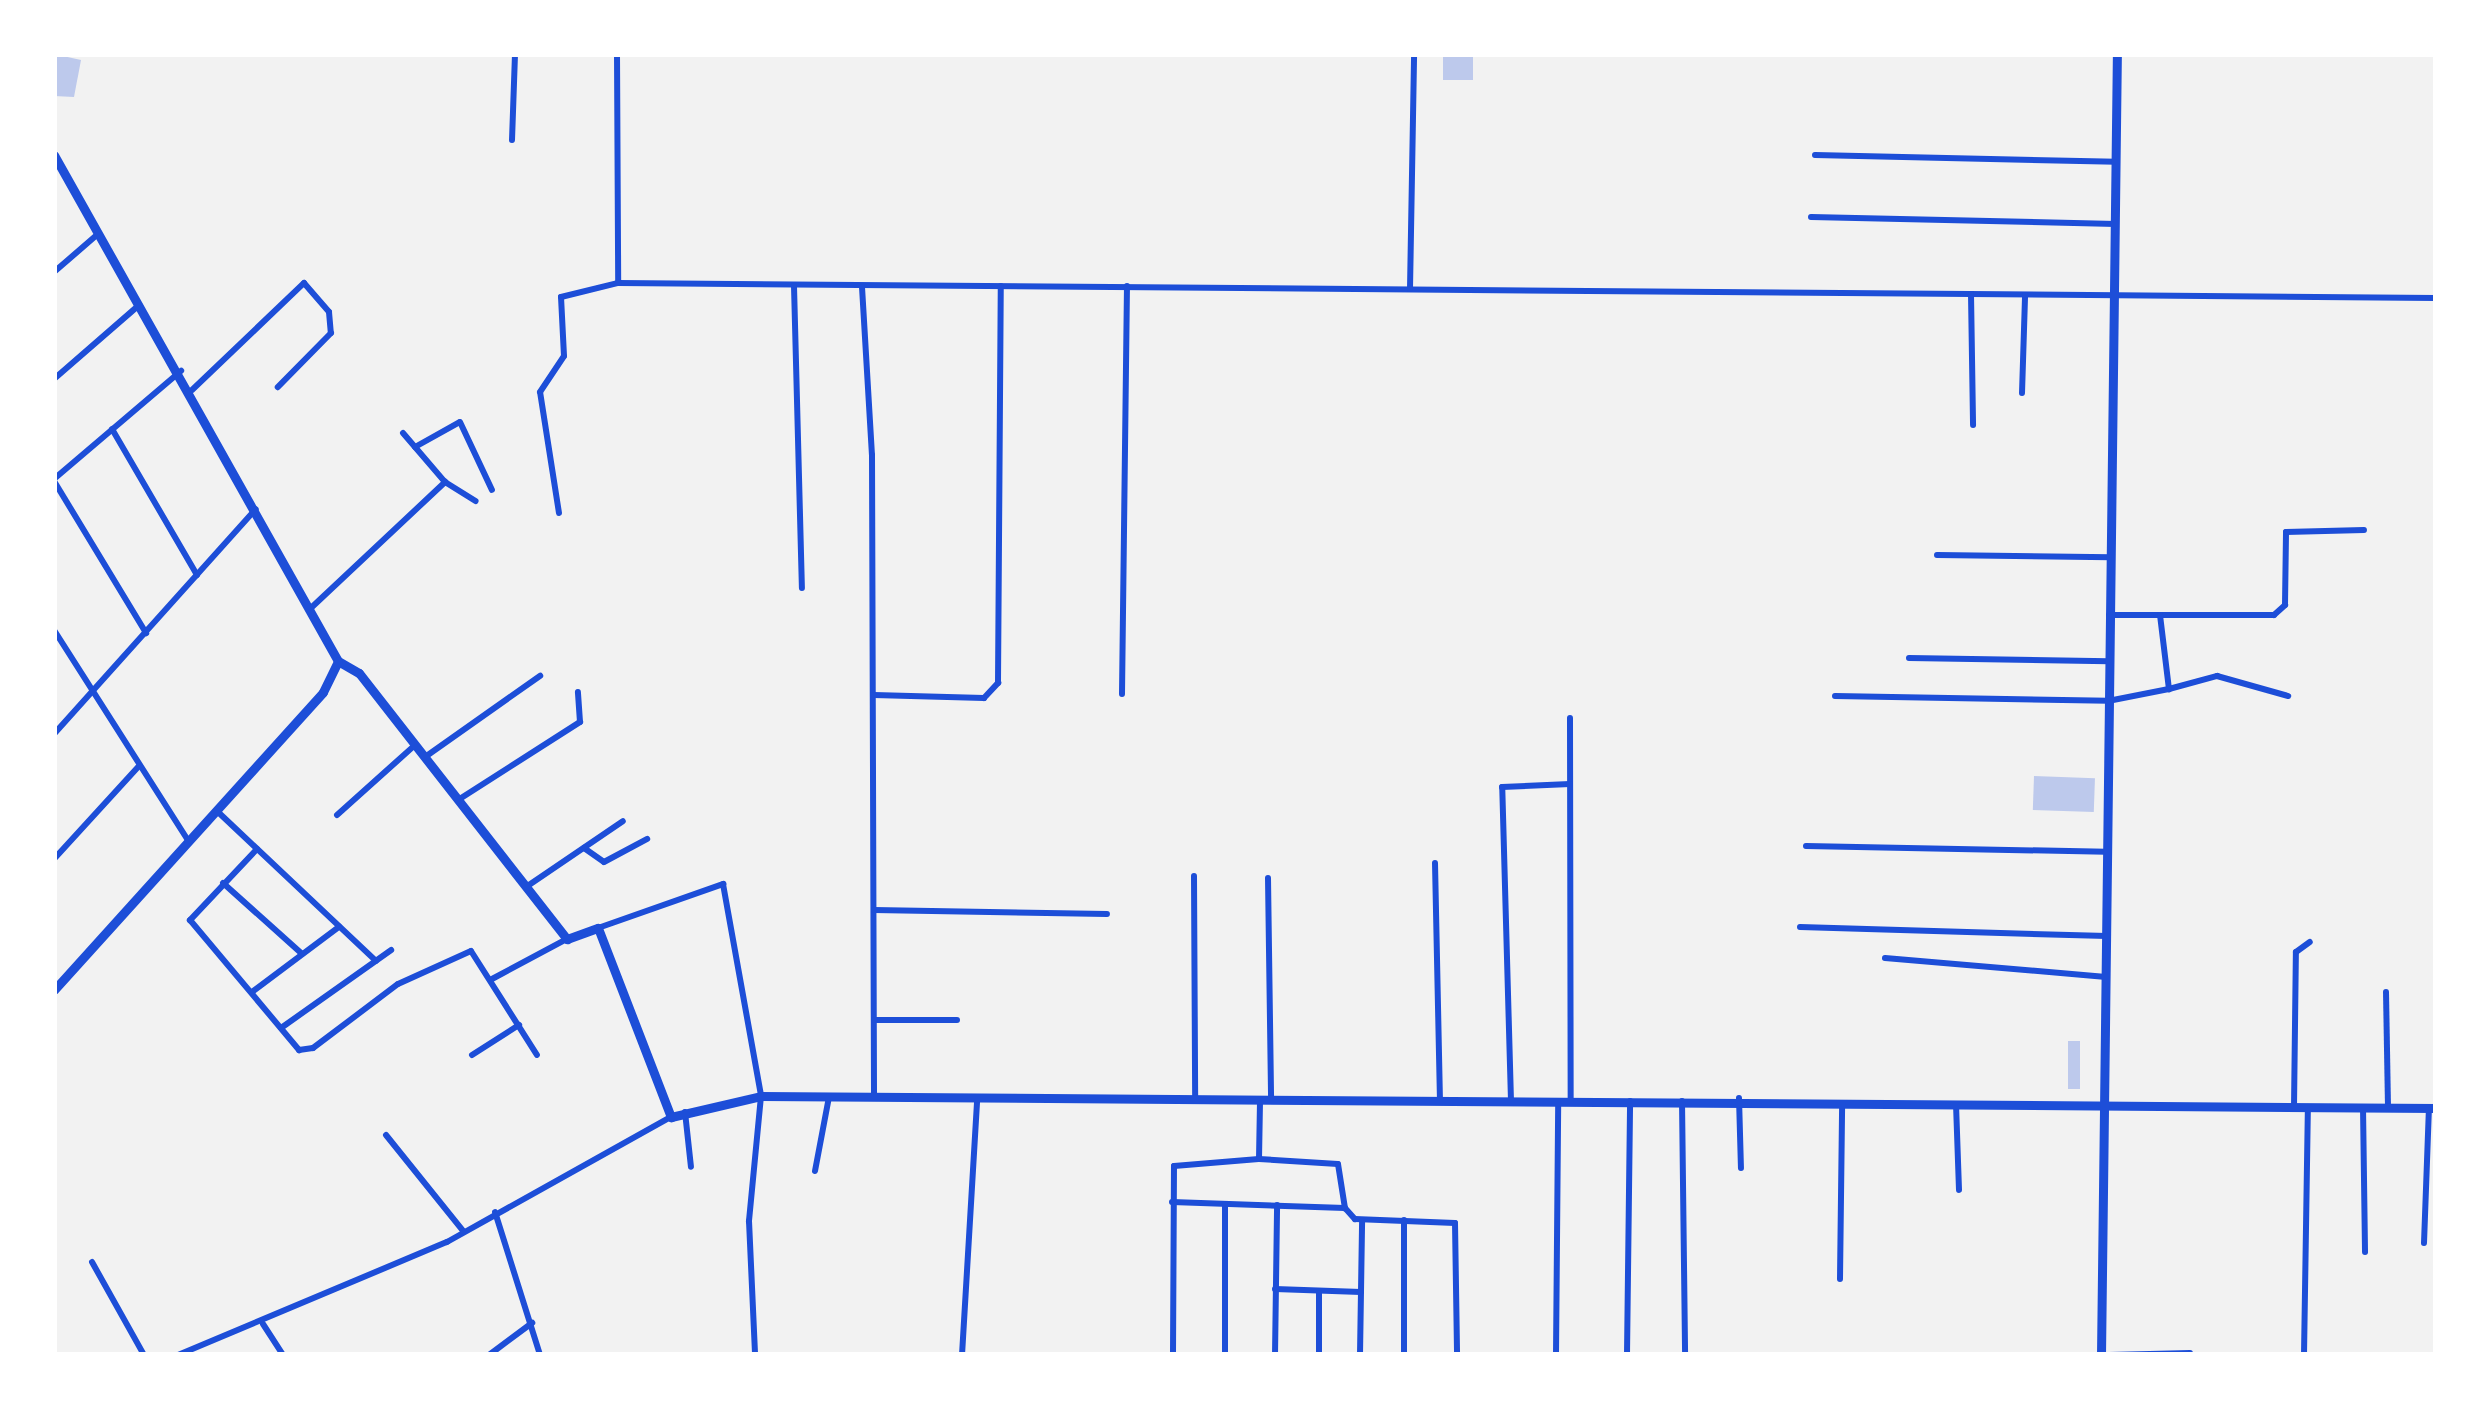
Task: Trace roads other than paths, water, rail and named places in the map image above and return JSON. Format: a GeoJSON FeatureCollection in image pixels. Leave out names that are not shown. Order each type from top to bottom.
{"type":"FeatureCollection","features":[{"type":"Feature","properties":{"kind":"street"},"geometry":{"type":"LineString","coordinates":[[512,140],[514,54]]}},
{"type":"Feature","properties":{"kind":"street"},"geometry":{"type":"LineString","coordinates":[[617,54],[618,283]]}},
{"type":"Feature","properties":{"kind":"street"},"geometry":{"type":"LineString","coordinates":[[1410,289],[1414,54]]}},
{"type":"Feature","properties":{"kind":"street"},"geometry":{"type":"LineString","coordinates":[[2117,54],[2106,852],[2105,1355],[2190,1353]]}},
{"type":"Feature","properties":{"kind":"street"},"geometry":{"type":"LineString","coordinates":[[1815,154],[2116,162]]}},
{"type":"Feature","properties":{"kind":"street"},"geometry":{"type":"LineString","coordinates":[[55,159],[181,371],[338,661],[359,673],[567,939]]}},
{"type":"Feature","properties":{"kind":"street"},"geometry":{"type":"LineString","coordinates":[[1811,218],[2116,224]]}},
{"type":"Feature","properties":{"kind":"street"},"geometry":{"type":"LineString","coordinates":[[54,272],[100,232]]}},
{"type":"Feature","properties":{"kind":"street"},"geometry":{"type":"LineString","coordinates":[[191,390],[304,283],[329,312],[331,333],[278,387]]}},
{"type":"Feature","properties":{"kind":"street"},"geometry":{"type":"LineString","coordinates":[[559,513],[540,392],[564,356],[561,297],[618,283],[2436,298]]}},
{"type":"Feature","properties":{"kind":"street"},"geometry":{"type":"LineString","coordinates":[[794,286],[802,588]]}},
{"type":"Feature","properties":{"kind":"street"},"geometry":{"type":"LineString","coordinates":[[874,695],[984,698],[998,683],[1001,286]]}},
{"type":"Feature","properties":{"kind":"street"},"geometry":{"type":"LineString","coordinates":[[1122,694],[1127,286]]}},
{"type":"Feature","properties":{"kind":"street"},"geometry":{"type":"LineString","coordinates":[[862,287],[874,695],[874,1096]]}},
{"type":"Feature","properties":{"kind":"street"},"geometry":{"type":"LineString","coordinates":[[1971,294],[1973,425]]}},
{"type":"Feature","properties":{"kind":"street"},"geometry":{"type":"LineString","coordinates":[[2022,393],[2025,295]]}},
{"type":"Feature","properties":{"kind":"street"},"geometry":{"type":"LineString","coordinates":[[54,379],[142,303]]}},
{"type":"Feature","properties":{"kind":"street"},"geometry":{"type":"LineString","coordinates":[[146,633],[54,480],[181,371]]}},
{"type":"Feature","properties":{"kind":"street"},"geometry":{"type":"LineString","coordinates":[[415,447],[460,422],[492,490]]}},
{"type":"Feature","properties":{"kind":"street"},"geometry":{"type":"LineString","coordinates":[[112,429],[197,575]]}},
{"type":"Feature","properties":{"kind":"street"},"geometry":{"type":"LineString","coordinates":[[403,433],[445,482],[476,501]]}},
{"type":"Feature","properties":{"kind":"street"},"geometry":{"type":"LineString","coordinates":[[312,607],[445,482]]}},
{"type":"Feature","properties":{"kind":"street"},"geometry":{"type":"LineString","coordinates":[[54,734],[257,508]]}},
{"type":"Feature","properties":{"kind":"street"},"geometry":{"type":"LineString","coordinates":[[2110,615],[2274,615],[2285,605],[2286,532],[2364,530]]}},
{"type":"Feature","properties":{"kind":"street"},"geometry":{"type":"LineString","coordinates":[[1937,555],[2111,557]]}},
{"type":"Feature","properties":{"kind":"street"},"geometry":{"type":"LineString","coordinates":[[2160,615],[2169,689]]}},
{"type":"Feature","properties":{"kind":"street"},"geometry":{"type":"LineString","coordinates":[[54,630],[190,843]]}},
{"type":"Feature","properties":{"kind":"street"},"geometry":{"type":"LineString","coordinates":[[1909,658],[2109,661]]}},
{"type":"Feature","properties":{"kind":"street"},"geometry":{"type":"LineString","coordinates":[[54,990],[330,684],[338,661]]}},
{"type":"Feature","properties":{"kind":"street"},"geometry":{"type":"LineString","coordinates":[[424,757],[540,676]]}},
{"type":"Feature","properties":{"kind":"street"},"geometry":{"type":"LineString","coordinates":[[1835,696],[2108,701],[2217,676],[2288,696]]}},
{"type":"Feature","properties":{"kind":"street"},"geometry":{"type":"LineString","coordinates":[[458,800],[580,722],[578,692]]}},
{"type":"Feature","properties":{"kind":"street"},"geometry":{"type":"LineString","coordinates":[[1556,1355],[1570,718]]}},
{"type":"Feature","properties":{"kind":"street"},"geometry":{"type":"LineString","coordinates":[[337,814],[415,745]]}},
{"type":"Feature","properties":{"kind":"street"},"geometry":{"type":"LineString","coordinates":[[54,859],[139,766]]}},
{"type":"Feature","properties":{"kind":"street"},"geometry":{"type":"LineString","coordinates":[[1511,1101],[1502,787],[1570,784]]}},
{"type":"Feature","properties":{"kind":"street"},"geometry":{"type":"LineString","coordinates":[[218,812],[376,961]]}},
{"type":"Feature","properties":{"kind":"street"},"geometry":{"type":"LineString","coordinates":[[526,886],[623,821]]}},
{"type":"Feature","properties":{"kind":"street"},"geometry":{"type":"LineString","coordinates":[[584,848],[604,862],[647,839]]}},
{"type":"Feature","properties":{"kind":"street"},"geometry":{"type":"LineString","coordinates":[[1806,847],[2106,852]]}},
{"type":"Feature","properties":{"kind":"street"},"geometry":{"type":"LineString","coordinates":[[256,849],[190,920],[281,1028],[308,1050],[386,992],[466,951],[492,980],[537,1055]]}},
{"type":"Feature","properties":{"kind":"street"},"geometry":{"type":"LineString","coordinates":[[1435,863],[1440,1101]]}},
{"type":"Feature","properties":{"kind":"street"},"geometry":{"type":"LineString","coordinates":[[1194,876],[1195,1098]]}},
{"type":"Feature","properties":{"kind":"street"},"geometry":{"type":"LineString","coordinates":[[1259,1160],[1266,1100],[1268,878]]}},
{"type":"Feature","properties":{"kind":"street"},"geometry":{"type":"LineString","coordinates":[[223,883],[302,954]]}},
{"type":"Feature","properties":{"kind":"street"},"geometry":{"type":"LineString","coordinates":[[492,980],[567,939],[723,884],[761,1096],[749,1221],[755,1355]]}},
{"type":"Feature","properties":{"kind":"street"},"geometry":{"type":"LineString","coordinates":[[874,910],[1107,914]]}},
{"type":"Feature","properties":{"kind":"street"},"geometry":{"type":"LineString","coordinates":[[252,992],[339,926]]}},
{"type":"Feature","properties":{"kind":"street"},"geometry":{"type":"LineString","coordinates":[[1800,927],[2107,936]]}},
{"type":"Feature","properties":{"kind":"street"},"geometry":{"type":"LineString","coordinates":[[598,928],[671,1117]]}},
{"type":"Feature","properties":{"kind":"street"},"geometry":{"type":"LineString","coordinates":[[2294,1107],[2296,952],[2310,942]]}},
{"type":"Feature","properties":{"kind":"street"},"geometry":{"type":"LineString","coordinates":[[281,1028],[392,950]]}},
{"type":"Feature","properties":{"kind":"street"},"geometry":{"type":"LineString","coordinates":[[1885,958],[2106,977]]}},
{"type":"Feature","properties":{"kind":"street"},"geometry":{"type":"LineString","coordinates":[[2386,992],[2388,1107]]}},
{"type":"Feature","properties":{"kind":"street"},"geometry":{"type":"LineString","coordinates":[[874,1020],[957,1020]]}},
{"type":"Feature","properties":{"kind":"street"},"geometry":{"type":"LineString","coordinates":[[472,1055],[519,1025]]}},
{"type":"Feature","properties":{"kind":"street"},"geometry":{"type":"LineString","coordinates":[[178,1355],[262,1324],[464,1232],[671,1117],[761,1096],[1440,1101],[1739,1098],[2433,1108],[2424,1243]]}},
{"type":"Feature","properties":{"kind":"street"},"geometry":{"type":"LineString","coordinates":[[815,1171],[829,1096]]}},
{"type":"Feature","properties":{"kind":"street"},"geometry":{"type":"LineString","coordinates":[[962,1355],[978,1096]]}},
{"type":"Feature","properties":{"kind":"street"},"geometry":{"type":"LineString","coordinates":[[1739,1098],[1741,1168]]}},
{"type":"Feature","properties":{"kind":"street"},"geometry":{"type":"LineString","coordinates":[[1682,1099],[1684,1355]]}},
{"type":"Feature","properties":{"kind":"street"},"geometry":{"type":"LineString","coordinates":[[1628,1355],[1630,1100]]}},
{"type":"Feature","properties":{"kind":"street"},"geometry":{"type":"LineString","coordinates":[[1840,1280],[1842,1100]]}},
{"type":"Feature","properties":{"kind":"street"},"geometry":{"type":"LineString","coordinates":[[1956,1102],[1959,1190]]}},
{"type":"Feature","properties":{"kind":"street"},"geometry":{"type":"LineString","coordinates":[[2304,1355],[2308,1107]]}},
{"type":"Feature","properties":{"kind":"street"},"geometry":{"type":"LineString","coordinates":[[2363,1107],[2365,1252]]}},
{"type":"Feature","properties":{"kind":"street"},"geometry":{"type":"LineString","coordinates":[[685,1112],[691,1167]]}},
{"type":"Feature","properties":{"kind":"street"},"geometry":{"type":"LineString","coordinates":[[386,1136],[464,1232]]}},
{"type":"Feature","properties":{"kind":"street"},"geometry":{"type":"LineString","coordinates":[[1173,1355],[1172,1202],[1179,1161],[1339,1164],[1345,1208]]}},
{"type":"Feature","properties":{"kind":"street"},"geometry":{"type":"LineString","coordinates":[[1172,1202],[1345,1208],[1362,1220],[1457,1226],[1456,1355]]}},
{"type":"Feature","properties":{"kind":"street"},"geometry":{"type":"LineString","coordinates":[[1225,1204],[1225,1355]]}},
{"type":"Feature","properties":{"kind":"street"},"geometry":{"type":"LineString","coordinates":[[1275,1355],[1277,1205]]}},
{"type":"Feature","properties":{"kind":"street"},"geometry":{"type":"LineString","coordinates":[[495,1212],[540,1355]]}},
{"type":"Feature","properties":{"kind":"street"},"geometry":{"type":"LineString","coordinates":[[1360,1355],[1362,1220]]}},
{"type":"Feature","properties":{"kind":"street"},"geometry":{"type":"LineString","coordinates":[[1403,1355],[1404,1220]]}},
{"type":"Feature","properties":{"kind":"street"},"geometry":{"type":"LineString","coordinates":[[92,1262],[144,1355]]}},
{"type":"Feature","properties":{"kind":"street"},"geometry":{"type":"LineString","coordinates":[[1275,1289],[1361,1292]]}},
{"type":"Feature","properties":{"kind":"street"},"geometry":{"type":"LineString","coordinates":[[1319,1292],[1319,1355]]}},
{"type":"Feature","properties":{"kind":"street"},"geometry":{"type":"LineString","coordinates":[[489,1355],[532,1323]]}},
{"type":"Feature","properties":{"kind":"street"},"geometry":{"type":"LineString","coordinates":[[262,1324],[283,1355]]}}]}
